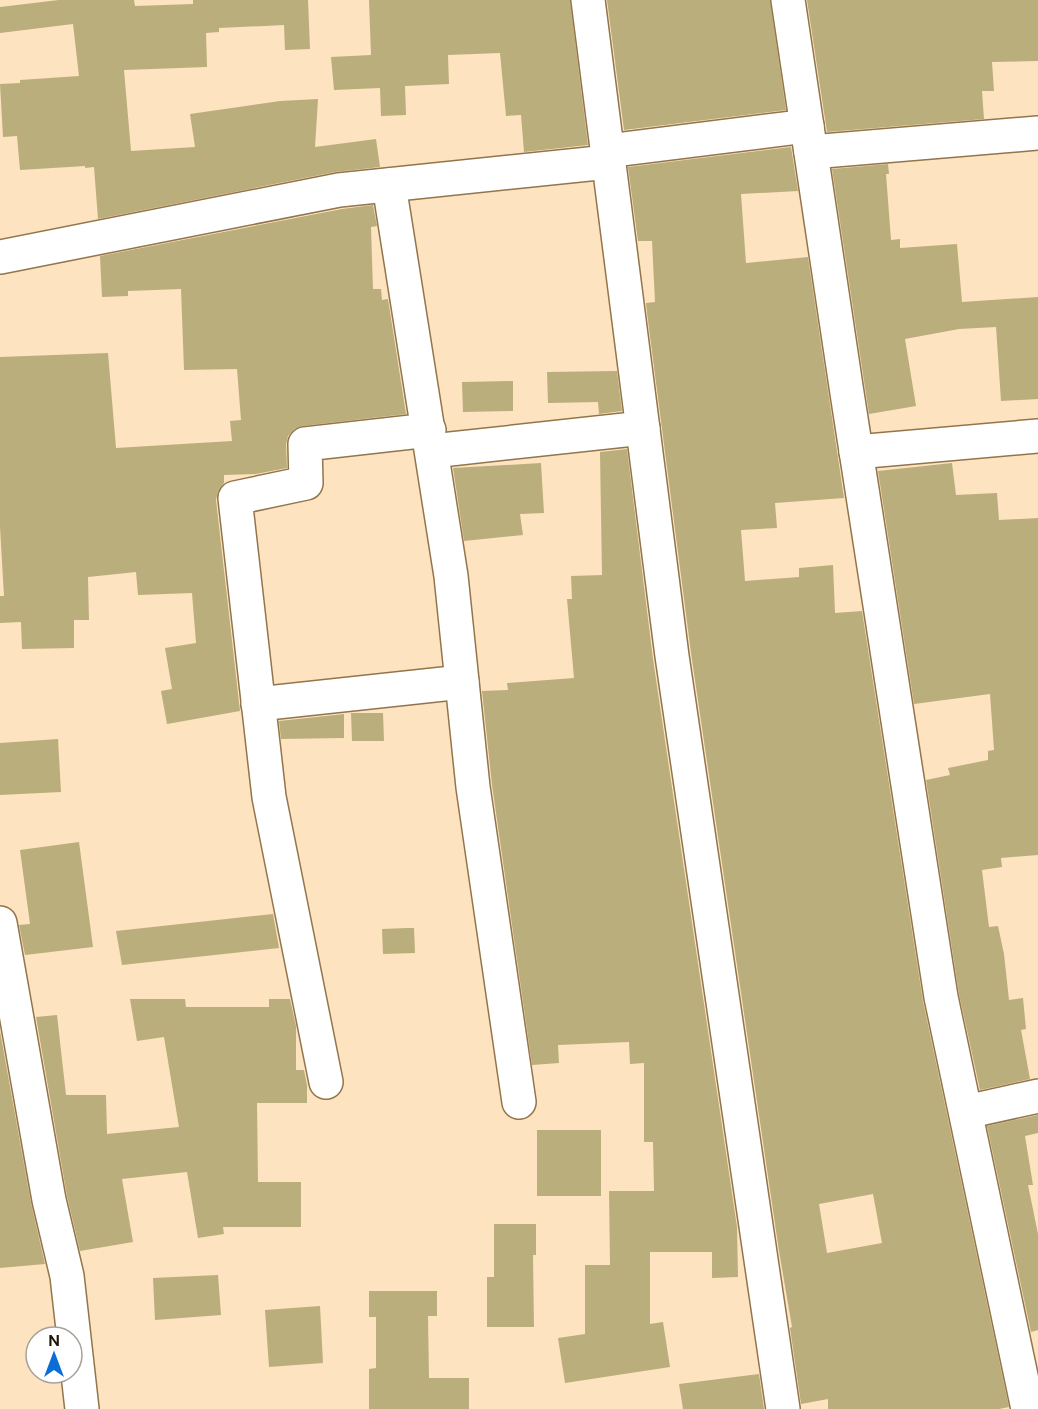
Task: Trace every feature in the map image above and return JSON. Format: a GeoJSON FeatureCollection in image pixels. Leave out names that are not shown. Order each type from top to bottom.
{"type":"FeatureCollection","features":[{"type":"Feature","properties":{"kind":"street"},"geometry":{"type":"LineString","coordinates":[[588,0],[672,656],[783,1409]]}},
{"type":"Feature","properties":{"kind":"street"},"geometry":{"type":"LineString","coordinates":[[788,0],[941,998],[1028,1409]]}},
{"type":"Feature","properties":{"kind":"street"},"geometry":{"type":"LineString","coordinates":[[0,257],[339,190],[608,156],[809,139],[1038,134]]}},
{"type":"Feature","properties":{"kind":"street"},"geometry":{"type":"LineString","coordinates":[[389,185],[451,576],[474,787],[519,1102]]}},
{"type":"Feature","properties":{"kind":"street"},"geometry":{"type":"LineString","coordinates":[[326,1082],[269,797],[235,498],[306,483],[305,444],[430,441],[643,428]]}},
{"type":"Feature","properties":{"kind":"street"},"geometry":{"type":"LineString","coordinates":[[856,452],[1038,436]]}},
{"type":"Feature","properties":{"kind":"street"},"geometry":{"type":"LineString","coordinates":[[258,704],[462,682]]}},
{"type":"Feature","properties":{"kind":"street"},"geometry":{"type":"LineString","coordinates":[[0,923],[49,1200],[67,1276],[82,1409]]}},
{"type":"Feature","properties":{"kind":"street"},"geometry":{"type":"LineString","coordinates":[[966,1112],[1038,1096]]}},
{"type":"Feature","properties":{"kind":"building"},"geometry":{"type":"Polygon","coordinates":[[[59,0],[134,0],[135,6],[193,4],[193,0],[308,0],[310,49],[285,50],[284,25],[219,28],[219,32],[206,33],[207,67],[124,70],[131,151],[195,147],[190,114],[280,101],[318,99],[315,147],[376,139],[380,167],[335,172],[98,219],[94,167],[20,170],[17,136],[3,137],[0,84],[20,83],[20,80],[79,76],[73,24],[0,33],[0,7],[59,0]]]}},
{"type":"Feature","properties":{"kind":"building"},"geometry":{"type":"Polygon","coordinates":[[[369,0],[570,0],[588,145],[524,152],[521,115],[506,116],[500,53],[448,55],[449,84],[405,86],[406,115],[381,116],[380,88],[334,90],[331,57],[371,55],[369,0]]]}},
{"type":"Feature","properties":{"kind":"building"},"geometry":{"type":"Polygon","coordinates":[[[607,0],[770,0],[786,110],[624,130],[607,0]]]}},
{"type":"Feature","properties":{"kind":"building"},"geometry":{"type":"Polygon","coordinates":[[[807,0],[1038,0],[1038,61],[992,62],[994,91],[982,91],[984,119],[827,132],[807,0]]]}},
{"type":"Feature","properties":{"kind":"building"},"geometry":{"type":"Polygon","coordinates":[[[791,147],[798,191],[741,194],[746,263],[808,257],[844,498],[775,503],[777,528],[741,530],[745,581],[799,577],[799,568],[833,565],[835,613],[862,611],[923,1001],[1009,1407],[999,1409],[828,1409],[828,1399],[801,1404],[790,1328],[792,1327],[691,653],[647,313],[646,303],[655,302],[652,241],[638,241],[628,167],[791,147]],[[873,1194],[819,1204],[827,1253],[882,1243],[873,1194]]]}},
{"type":"Feature","properties":{"kind":"building"},"geometry":{"type":"Polygon","coordinates":[[[888,164],[889,174],[886,174],[891,240],[900,239],[900,248],[957,244],[962,302],[1038,297],[1038,399],[1001,401],[996,327],[959,329],[905,339],[916,406],[869,414],[832,169],[888,164]]]}},
{"type":"Feature","properties":{"kind":"building"},"geometry":{"type":"Polygon","coordinates":[[[373,205],[377,226],[371,227],[373,289],[381,289],[382,300],[388,299],[406,414],[302,426],[294,429],[288,436],[287,468],[256,474],[224,475],[224,483],[218,491],[216,500],[240,711],[167,724],[161,691],[172,689],[165,648],[196,643],[192,593],[138,595],[136,572],[88,577],[89,620],[74,620],[74,648],[22,649],[21,622],[0,623],[0,596],[4,596],[0,527],[0,357],[108,353],[116,448],[232,441],[230,421],[241,420],[237,369],[184,370],[181,289],[128,291],[128,296],[102,297],[100,256],[373,205]]]}},
{"type":"Feature","properties":{"kind":"building"},"geometry":{"type":"Polygon","coordinates":[[[617,371],[622,411],[599,414],[598,402],[548,403],[547,372],[617,371]]]}},
{"type":"Feature","properties":{"kind":"building"},"geometry":{"type":"Polygon","coordinates":[[[513,381],[513,411],[463,412],[462,382],[513,381]]]}},
{"type":"Feature","properties":{"kind":"building"},"geometry":{"type":"Polygon","coordinates":[[[627,449],[653,659],[737,1227],[738,1277],[712,1278],[712,1252],[650,1252],[650,1324],[663,1322],[670,1367],[565,1383],[558,1338],[585,1334],[585,1265],[610,1265],[609,1191],[654,1191],[653,1142],[644,1142],[644,1063],[630,1064],[629,1042],[558,1045],[559,1063],[532,1065],[492,785],[482,691],[508,690],[507,683],[574,678],[567,599],[572,599],[571,576],[602,575],[600,452],[627,449]]]}},
{"type":"Feature","properties":{"kind":"building"},"geometry":{"type":"Polygon","coordinates":[[[541,463],[544,513],[520,514],[523,535],[464,541],[453,468],[541,463]]]}},
{"type":"Feature","properties":{"kind":"building"},"geometry":{"type":"Polygon","coordinates":[[[952,463],[956,495],[997,493],[999,520],[1038,518],[1038,855],[1001,858],[1002,867],[982,870],[989,927],[998,926],[1004,954],[1009,1000],[1023,998],[1026,1029],[1021,1030],[1030,1079],[980,1090],[959,994],[926,780],[950,775],[948,768],[988,760],[988,751],[994,750],[990,694],[914,704],[878,471],[952,463]]]}},
{"type":"Feature","properties":{"kind":"building"},"geometry":{"type":"Polygon","coordinates":[[[351,713],[383,713],[384,741],[352,741],[351,713]]]}},
{"type":"Feature","properties":{"kind":"building"},"geometry":{"type":"Polygon","coordinates":[[[344,714],[344,738],[281,739],[279,721],[344,714]]]}},
{"type":"Feature","properties":{"kind":"building"},"geometry":{"type":"Polygon","coordinates":[[[58,739],[61,792],[0,795],[0,743],[58,739]]]}},
{"type":"Feature","properties":{"kind":"building"},"geometry":{"type":"Polygon","coordinates":[[[79,842],[93,947],[25,955],[19,925],[30,924],[20,850],[79,842]]]}},
{"type":"Feature","properties":{"kind":"building"},"geometry":{"type":"Polygon","coordinates":[[[273,914],[279,948],[122,965],[116,931],[273,914]]]}},
{"type":"Feature","properties":{"kind":"building"},"geometry":{"type":"Polygon","coordinates":[[[414,928],[415,953],[383,954],[382,929],[414,928]]]}},
{"type":"Feature","properties":{"kind":"building"},"geometry":{"type":"Polygon","coordinates":[[[130,999],[185,999],[186,1007],[269,1007],[269,999],[290,999],[296,1026],[296,1070],[304,1070],[307,1103],[257,1103],[258,1182],[301,1182],[301,1227],[223,1227],[224,1234],[198,1238],[187,1172],[122,1179],[133,1242],[80,1251],[67,1196],[36,1017],[57,1015],[66,1095],[106,1095],[107,1134],[179,1127],[164,1037],[137,1041],[130,999]]]}},
{"type":"Feature","properties":{"kind":"building"},"geometry":{"type":"Polygon","coordinates":[[[0,1031],[31,1203],[45,1264],[0,1268],[0,1031]]]}},
{"type":"Feature","properties":{"kind":"building"},"geometry":{"type":"Polygon","coordinates":[[[1038,1115],[1038,1133],[1025,1136],[1033,1185],[1028,1185],[1038,1234],[1038,1330],[1031,1332],[987,1126],[1038,1115]]]}},
{"type":"Feature","properties":{"kind":"building"},"geometry":{"type":"Polygon","coordinates":[[[537,1130],[601,1130],[601,1196],[537,1196],[537,1130]]]}},
{"type":"Feature","properties":{"kind":"building"},"geometry":{"type":"Polygon","coordinates":[[[494,1224],[536,1224],[536,1255],[533,1255],[534,1327],[487,1327],[487,1277],[494,1277],[494,1224]]]}},
{"type":"Feature","properties":{"kind":"building"},"geometry":{"type":"Polygon","coordinates":[[[218,1275],[221,1315],[155,1320],[153,1278],[218,1275]]]}},
{"type":"Feature","properties":{"kind":"building"},"geometry":{"type":"Polygon","coordinates":[[[369,1291],[437,1291],[437,1316],[428,1316],[429,1378],[469,1378],[469,1409],[369,1409],[369,1369],[376,1368],[376,1317],[369,1317],[369,1291]]]}},
{"type":"Feature","properties":{"kind":"building"},"geometry":{"type":"Polygon","coordinates":[[[320,1306],[323,1363],[269,1367],[265,1310],[320,1306]]]}},
{"type":"Feature","properties":{"kind":"building"},"geometry":{"type":"Polygon","coordinates":[[[759,1374],[764,1409],[683,1409],[679,1384],[759,1374]]]}}]}
